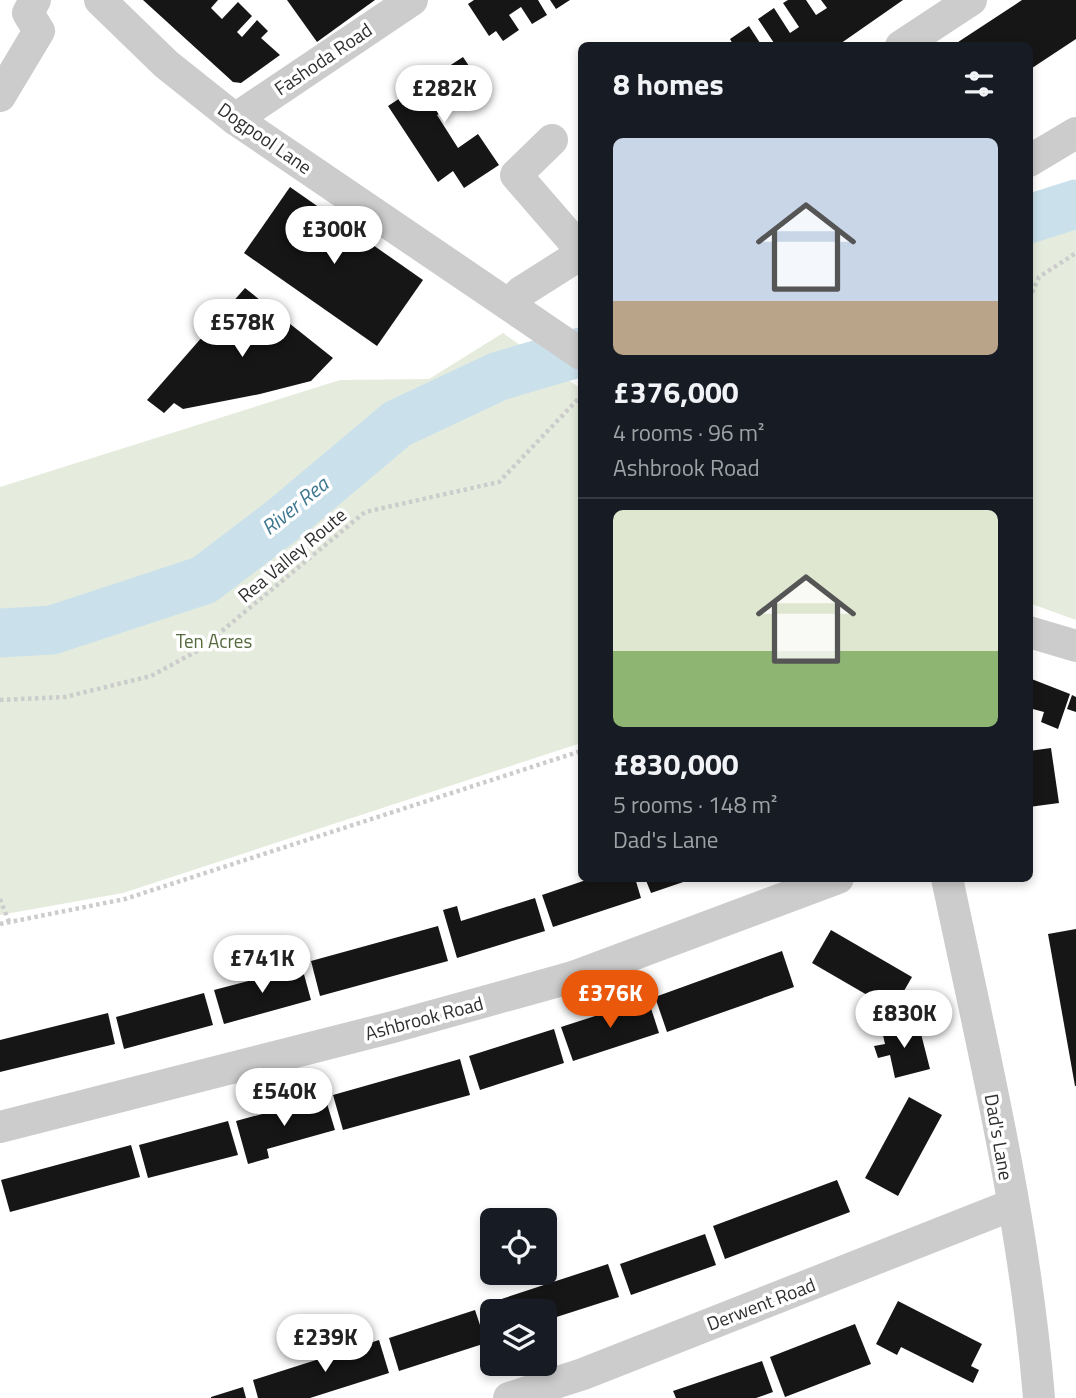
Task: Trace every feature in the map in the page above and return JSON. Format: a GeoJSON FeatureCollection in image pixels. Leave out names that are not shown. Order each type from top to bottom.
{"type":"FeatureCollection","features":[{"type":"Feature","properties":{"kind":"street"},"geometry":{"type":"LineString","coordinates":[[0,96],[39,31],[28,13],[34,0]]}},
{"type":"Feature","properties":{"kind":"street","name":"Dogpool Lane"},"geometry":{"type":"LineString","coordinates":[[100,0],[166,64],[235,120],[578,352]]}},
{"type":"Feature","properties":{"kind":"street","name":"Fashoda Road"},"geometry":{"type":"LineString","coordinates":[[235,120],[412,0]]}},
{"type":"Feature","properties":{"kind":"street"},"geometry":{"type":"LineString","coordinates":[[907,42],[971,0]]}},
{"type":"Feature","properties":{"kind":"street"},"geometry":{"type":"LineString","coordinates":[[1033,159],[1076,133]]}},
{"type":"Feature","properties":{"kind":"street"},"geometry":{"type":"LineString","coordinates":[[552,141],[516,175],[578,248]]}},
{"type":"Feature","properties":{"kind":"street"},"geometry":{"type":"LineString","coordinates":[[508,304],[521,292],[578,254]]}},
{"type":"Feature","properties":{"kind":"street"},"geometry":{"type":"LineString","coordinates":[[1033,633],[1076,646]]}},
{"type":"Feature","properties":{"kind":"street","name":"Ashbrook Road"},"geometry":{"type":"LineString","coordinates":[[0,1127],[393,1027],[573,977],[827,882]]}},
{"type":"Feature","properties":{"kind":"street","name":"Dad's Lane"},"geometry":{"type":"LineString","coordinates":[[948,882],[1012,1205],[1035,1345],[1039,1398]]}},
{"type":"Feature","properties":{"kind":"street","name":"Derwent Road"},"geometry":{"type":"LineString","coordinates":[[509,1398],[587,1386],[1012,1205]]}},
{"type":"Feature","properties":{"kind":"path"},"geometry":{"type":"LineString","coordinates":[[1033,290],[1039,277],[1076,253]]}},
{"type":"Feature","properties":{"kind":"path","name":"Rea Valley Route"},"geometry":{"type":"LineString","coordinates":[[0,700],[65,697],[152,676],[199,650],[365,512],[499,482],[578,399]]}},
{"type":"Feature","properties":{"kind":"path"},"geometry":{"type":"LineString","coordinates":[[0,924],[125,899],[578,752]]}},
{"type":"Feature","properties":{"kind":"path"},"geometry":{"type":"LineString","coordinates":[[0,899],[9,922]]}},
{"type":"Feature","properties":{"kind":"green space"},"geometry":{"type":"Polygon","coordinates":[[[1076,204],[1076,620],[1033,604],[1033,218],[1076,204]]]}},
{"type":"Feature","properties":{"kind":"green space","name":"Ten Acres"},"geometry":{"type":"Polygon","coordinates":[[[503,333],[578,387],[578,744],[123,893],[0,915],[0,487],[340,380],[429,379],[503,333]]]}},
{"type":"Feature","properties":{"kind":"building"},"geometry":{"type":"Polygon","coordinates":[[[143,0],[218,0],[211,8],[222,19],[238,2],[252,16],[237,32],[242,37],[257,20],[268,31],[261,38],[280,55],[241,83],[233,82],[143,0]]]}},
{"type":"Feature","properties":{"kind":"building"},"geometry":{"type":"Polygon","coordinates":[[[287,0],[375,0],[317,42],[287,0]]]}},
{"type":"Feature","properties":{"kind":"building"},"geometry":{"type":"Polygon","coordinates":[[[474,0],[538,0],[547,15],[532,24],[521,7],[509,15],[519,30],[503,41],[496,31],[489,36],[468,4],[474,0]]]}},
{"type":"Feature","properties":{"kind":"building"},"geometry":{"type":"Polygon","coordinates":[[[550,0],[570,0],[556,9],[550,0]]]}},
{"type":"Feature","properties":{"kind":"building"},"geometry":{"type":"Polygon","coordinates":[[[788,0],[806,0],[816,15],[827,8],[821,0],[903,0],[843,42],[773,42],[758,19],[774,8],[790,33],[799,27],[783,3],[788,0]]]}},
{"type":"Feature","properties":{"kind":"building"},"geometry":{"type":"Polygon","coordinates":[[[1022,0],[1076,0],[1076,39],[1033,67],[1033,42],[958,42],[1022,0]]]}},
{"type":"Feature","properties":{"kind":"building"},"geometry":{"type":"Polygon","coordinates":[[[749,26],[759,42],[732,42],[730,39],[749,26]]]}},
{"type":"Feature","properties":{"kind":"building"},"geometry":{"type":"Polygon","coordinates":[[[463,57],[482,85],[437,115],[458,148],[478,134],[499,165],[464,188],[453,171],[438,182],[388,106],[463,57]]]}},
{"type":"Feature","properties":{"kind":"building"},"geometry":{"type":"Polygon","coordinates":[[[290,187],[423,280],[377,346],[244,253],[290,187]]]}},
{"type":"Feature","properties":{"kind":"building"},"geometry":{"type":"Polygon","coordinates":[[[245,288],[333,358],[311,381],[183,409],[174,403],[164,413],[147,400],[245,288]]]}},
{"type":"Feature","properties":{"kind":"building"},"geometry":{"type":"Polygon","coordinates":[[[1033,680],[1070,694],[1058,729],[1041,722],[1044,712],[1033,709],[1033,680]]]}},
{"type":"Feature","properties":{"kind":"building"},"geometry":{"type":"Polygon","coordinates":[[[1072,695],[1076,697],[1076,712],[1067,709],[1072,695]]]}},
{"type":"Feature","properties":{"kind":"building"},"geometry":{"type":"Polygon","coordinates":[[[1051,748],[1059,803],[1033,806],[1033,750],[1051,748]]]}},
{"type":"Feature","properties":{"kind":"building"},"geometry":{"type":"Polygon","coordinates":[[[580,882],[636,882],[641,898],[553,927],[542,895],[580,882]]]}},
{"type":"Feature","properties":{"kind":"building"},"geometry":{"type":"Polygon","coordinates":[[[647,882],[683,882],[651,893],[647,882]]]}},
{"type":"Feature","properties":{"kind":"building"},"geometry":{"type":"Polygon","coordinates":[[[535,898],[545,931],[457,958],[443,910],[457,906],[461,921],[535,898]]]}},
{"type":"Feature","properties":{"kind":"building"},"geometry":{"type":"Polygon","coordinates":[[[438,926],[448,961],[320,996],[311,961],[438,926]]]}},
{"type":"Feature","properties":{"kind":"building"},"geometry":{"type":"Polygon","coordinates":[[[1076,929],[1076,1086],[1075,1086],[1048,934],[1076,929]]]}},
{"type":"Feature","properties":{"kind":"building"},"geometry":{"type":"Polygon","coordinates":[[[831,930],[912,977],[893,1010],[812,963],[831,930]]]}},
{"type":"Feature","properties":{"kind":"building"},"geometry":{"type":"Polygon","coordinates":[[[782,951],[794,987],[667,1032],[655,997],[782,951]]]}},
{"type":"Feature","properties":{"kind":"building"},"geometry":{"type":"Polygon","coordinates":[[[302,967],[311,1000],[224,1024],[214,990],[302,967]]]}},
{"type":"Feature","properties":{"kind":"building"},"geometry":{"type":"Polygon","coordinates":[[[204,993],[213,1025],[124,1049],[116,1017],[204,993]]]}},
{"type":"Feature","properties":{"kind":"building"},"geometry":{"type":"Polygon","coordinates":[[[648,999],[659,1033],[573,1061],[561,1027],[648,999]]]}},
{"type":"Feature","properties":{"kind":"building"},"geometry":{"type":"Polygon","coordinates":[[[108,1013],[115,1044],[0,1072],[0,1040],[108,1013]]]}},
{"type":"Feature","properties":{"kind":"building"},"geometry":{"type":"Polygon","coordinates":[[[918,1022],[930,1069],[895,1078],[890,1055],[878,1058],[874,1046],[885,1044],[882,1031],[918,1022]]]}},
{"type":"Feature","properties":{"kind":"building"},"geometry":{"type":"Polygon","coordinates":[[[554,1029],[564,1063],[480,1090],[469,1056],[554,1029]]]}},
{"type":"Feature","properties":{"kind":"building"},"geometry":{"type":"Polygon","coordinates":[[[460,1059],[470,1095],[343,1130],[333,1095],[460,1059]]]}},
{"type":"Feature","properties":{"kind":"building"},"geometry":{"type":"Polygon","coordinates":[[[325,1097],[335,1130],[267,1149],[269,1158],[248,1164],[236,1121],[325,1097]]]}},
{"type":"Feature","properties":{"kind":"building"},"geometry":{"type":"Polygon","coordinates":[[[909,1097],[942,1115],[898,1196],[865,1178],[909,1097]]]}},
{"type":"Feature","properties":{"kind":"building"},"geometry":{"type":"Polygon","coordinates":[[[228,1121],[238,1155],[148,1178],[139,1145],[228,1121]]]}},
{"type":"Feature","properties":{"kind":"building"},"geometry":{"type":"Polygon","coordinates":[[[131,1145],[140,1177],[10,1212],[1,1180],[131,1145]]]}},
{"type":"Feature","properties":{"kind":"building"},"geometry":{"type":"Polygon","coordinates":[[[837,1180],[850,1212],[725,1259],[713,1226],[837,1180]]]}},
{"type":"Feature","properties":{"kind":"building"},"geometry":{"type":"Polygon","coordinates":[[[705,1234],[716,1265],[631,1295],[620,1264],[705,1234]]]}},
{"type":"Feature","properties":{"kind":"building"},"geometry":{"type":"Polygon","coordinates":[[[608,1264],[619,1297],[557,1317],[557,1299],[501,1299],[544,1285],[557,1285],[557,1281],[608,1264]]]}},
{"type":"Feature","properties":{"kind":"building"},"geometry":{"type":"Polygon","coordinates":[[[898,1301],[982,1344],[971,1366],[979,1370],[973,1383],[901,1347],[897,1355],[876,1344],[898,1301]]]}},
{"type":"Feature","properties":{"kind":"building"},"geometry":{"type":"Polygon","coordinates":[[[475,1310],[480,1325],[480,1345],[399,1371],[389,1338],[475,1310]]]}},
{"type":"Feature","properties":{"kind":"building"},"geometry":{"type":"Polygon","coordinates":[[[855,1324],[871,1364],[785,1397],[770,1357],[855,1324]]]}},
{"type":"Feature","properties":{"kind":"building"},"geometry":{"type":"Polygon","coordinates":[[[379,1340],[389,1373],[310,1398],[258,1398],[253,1380],[379,1340]]]}},
{"type":"Feature","properties":{"kind":"building"},"geometry":{"type":"Polygon","coordinates":[[[762,1361],[773,1392],[756,1398],[676,1398],[673,1391],[762,1361]]]}},
{"type":"Feature","properties":{"kind":"building"},"geometry":{"type":"Polygon","coordinates":[[[243,1387],[246,1398],[211,1398],[211,1397],[243,1387]]]}},
{"type":"Feature","properties":{"kind":"waterway","name":"River Rea"},"geometry":{"type":"LineString","coordinates":[[1033,218],[1076,204]]}},
{"type":"Feature","properties":{"kind":"waterway","name":"River Rea"},"geometry":{"type":"LineString","coordinates":[[0,633],[52,630],[204,580],[283,520],[397,424],[499,376],[578,353]]}}]}
